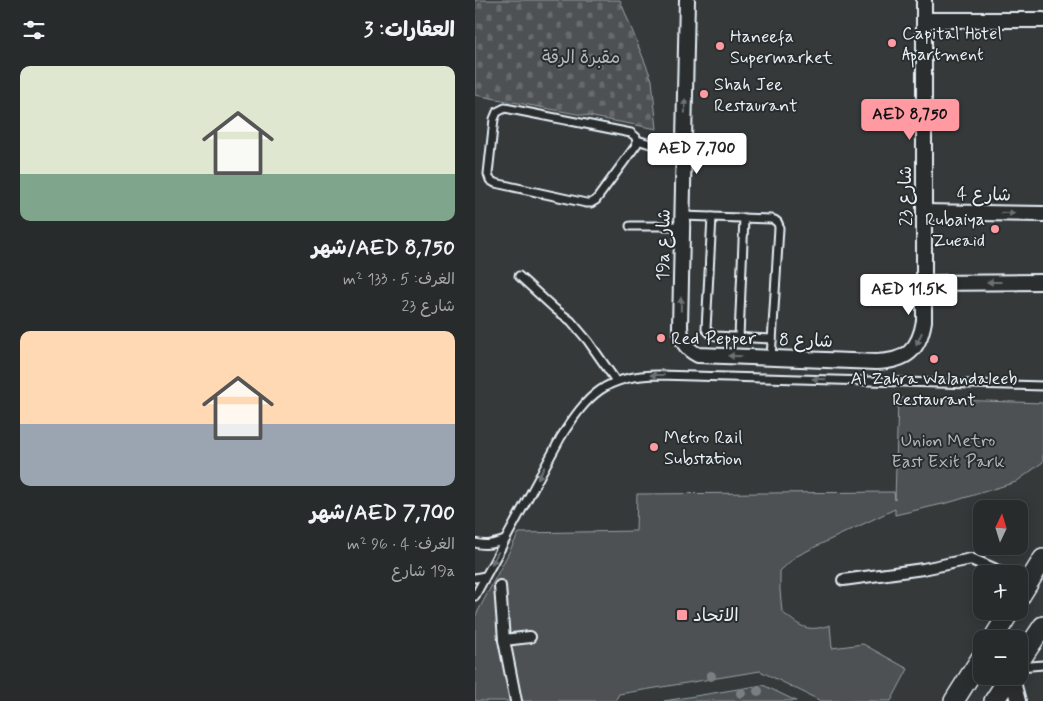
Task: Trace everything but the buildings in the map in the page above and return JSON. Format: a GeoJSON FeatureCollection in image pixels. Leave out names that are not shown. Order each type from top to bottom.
{"type":"FeatureCollection","features":[{"type":"Feature","properties":{"kind":"main road"},"geometry":{"type":"LineString","coordinates":[[1028,580],[1043,559]]}},
{"type":"Feature","properties":{"kind":"main road"},"geometry":{"type":"LineString","coordinates":[[1028,648],[1043,626]]}},
{"type":"Feature","properties":{"kind":"main road"},"geometry":{"type":"LineString","coordinates":[[954,701],[973,671]]}},
{"type":"Feature","properties":{"kind":"main road"},"geometry":{"type":"LineString","coordinates":[[994,701],[1005,685]]}},
{"type":"Feature","properties":{"kind":"street","name":"19a شارع"},"geometry":{"type":"LineString","coordinates":[[687,0],[681,335],[686,347],[698,355],[705,355]]}},
{"type":"Feature","properties":{"kind":"street","name":"شارع 23"},"geometry":{"type":"LineString","coordinates":[[905,356],[915,347],[921,335],[923,321],[924,0]]}},
{"type":"Feature","properties":{"kind":"street"},"geometry":{"type":"LineString","coordinates":[[925,20],[1043,20]]}},
{"type":"Feature","properties":{"kind":"street","name":"شارع 4"},"geometry":{"type":"LineString","coordinates":[[924,212],[1043,214]]}},
{"type":"Feature","properties":{"kind":"street"},"geometry":{"type":"LineString","coordinates":[[924,283],[1043,282]]}},
{"type":"Feature","properties":{"kind":"street","name":"شارع 8"},"geometry":{"type":"LineString","coordinates":[[705,355],[875,362],[905,356]]}},
{"type":"Feature","properties":{"kind":"street"},"geometry":{"type":"LineString","coordinates":[[843,580],[971,560],[984,565]]}},
{"type":"Feature","properties":{"kind":"street"},"geometry":{"type":"LineString","coordinates":[[500,586],[504,640],[516,701]]}},
{"type":"Feature","properties":{"kind":"street"},"geometry":{"type":"LineString","coordinates":[[504,640],[530,637]]}},
{"type":"Feature","properties":{"kind":"street"},"geometry":{"type":"LineString","coordinates":[[1014,685],[1018,701]]}},
{"type":"Feature","properties":{"kind":"lane"},"geometry":{"type":"LineString","coordinates":[[637,140],[636,147],[591,203],[495,183],[488,177],[494,119],[497,112],[505,108],[631,133],[634,134],[637,140],[683,154]]}},
{"type":"Feature","properties":{"kind":"lane"},"geometry":{"type":"LineString","coordinates":[[712,217],[707,329],[712,335],[772,339]]}},
{"type":"Feature","properties":{"kind":"lane"},"geometry":{"type":"LineString","coordinates":[[630,226],[712,217],[774,219],[779,226],[771,358]]}},
{"type":"Feature","properties":{"kind":"lane"},"geometry":{"type":"LineString","coordinates":[[739,338],[744,218]]}},
{"type":"Feature","properties":{"kind":"lane"},"geometry":{"type":"LineString","coordinates":[[519,276],[571,321],[617,381]]}},
{"type":"Feature","properties":{"kind":"lane"},"geometry":{"type":"LineString","coordinates":[[475,596],[569,423],[591,397],[617,381],[637,376],[659,375],[1043,386]]}},
{"type":"Feature","properties":{"kind":"lane"},"geometry":{"type":"LineString","coordinates":[[475,543],[496,544],[505,540]]}},
{"type":"Feature","properties":{"kind":"lane"},"geometry":{"type":"LineString","coordinates":[[475,550],[486,545]]}},
{"type":"Feature","properties":{"kind":"lane"},"geometry":{"type":"LineString","coordinates":[[475,578],[485,576]]}},
{"type":"Feature","properties":{"kind":"lane"},"geometry":{"type":"LineString","coordinates":[[1028,666],[1043,665]]}},
{"type":"Feature","properties":{"kind":"green space","name":"مقبرة الرقة"},"geometry":{"type":"Polygon","coordinates":[[[475,0],[620,0],[652,80],[657,129],[475,95],[475,0]]]}},
{"type":"Feature","properties":{"kind":"green space","name":"Union Metro East Exit Park"},"geometry":{"type":"Polygon","coordinates":[[[898,398],[1043,403],[1043,462],[1016,482],[951,502],[895,515],[895,509],[795,557],[780,571],[782,612],[788,617],[809,628],[830,625],[832,648],[863,644],[908,669],[891,701],[821,701],[760,671],[619,694],[615,701],[475,701],[475,617],[519,533],[636,531],[637,494],[894,492],[895,500],[898,398]]]}},
{"type":"Feature","properties":{"kind":"green space"},"geometry":{"type":"Polygon","coordinates":[[[763,685],[796,701],[664,701],[763,685]]]}},
{"type":"Feature","properties":{"kind":"place","name":"Capital Hotel Apartment"},"geometry":{"type":"Point","coordinates":[892,43]}},
{"type":"Feature","properties":{"kind":"place","name":"Haneefa Supermarket"},"geometry":{"type":"Point","coordinates":[720,46]}},
{"type":"Feature","properties":{"kind":"place","name":"Shah Jee Restaurant"},"geometry":{"type":"Point","coordinates":[704,94]}},
{"type":"Feature","properties":{"kind":"place","name":"Rubaiya Zueaid"},"geometry":{"type":"Point","coordinates":[995,229]}},
{"type":"Feature","properties":{"kind":"place","name":"Red Pepper"},"geometry":{"type":"Point","coordinates":[661,338]}},
{"type":"Feature","properties":{"kind":"place","name":"Al Zahra Walandaleeb Restaurant"},"geometry":{"type":"Point","coordinates":[934,359]}},
{"type":"Feature","properties":{"kind":"place","name":"Metro Rail Substation"},"geometry":{"type":"Point","coordinates":[654,447]}},
{"type":"Feature","properties":{"kind":"place","name":"الاتحاد"},"geometry":{"type":"Point","coordinates":[682,615]}}]}
